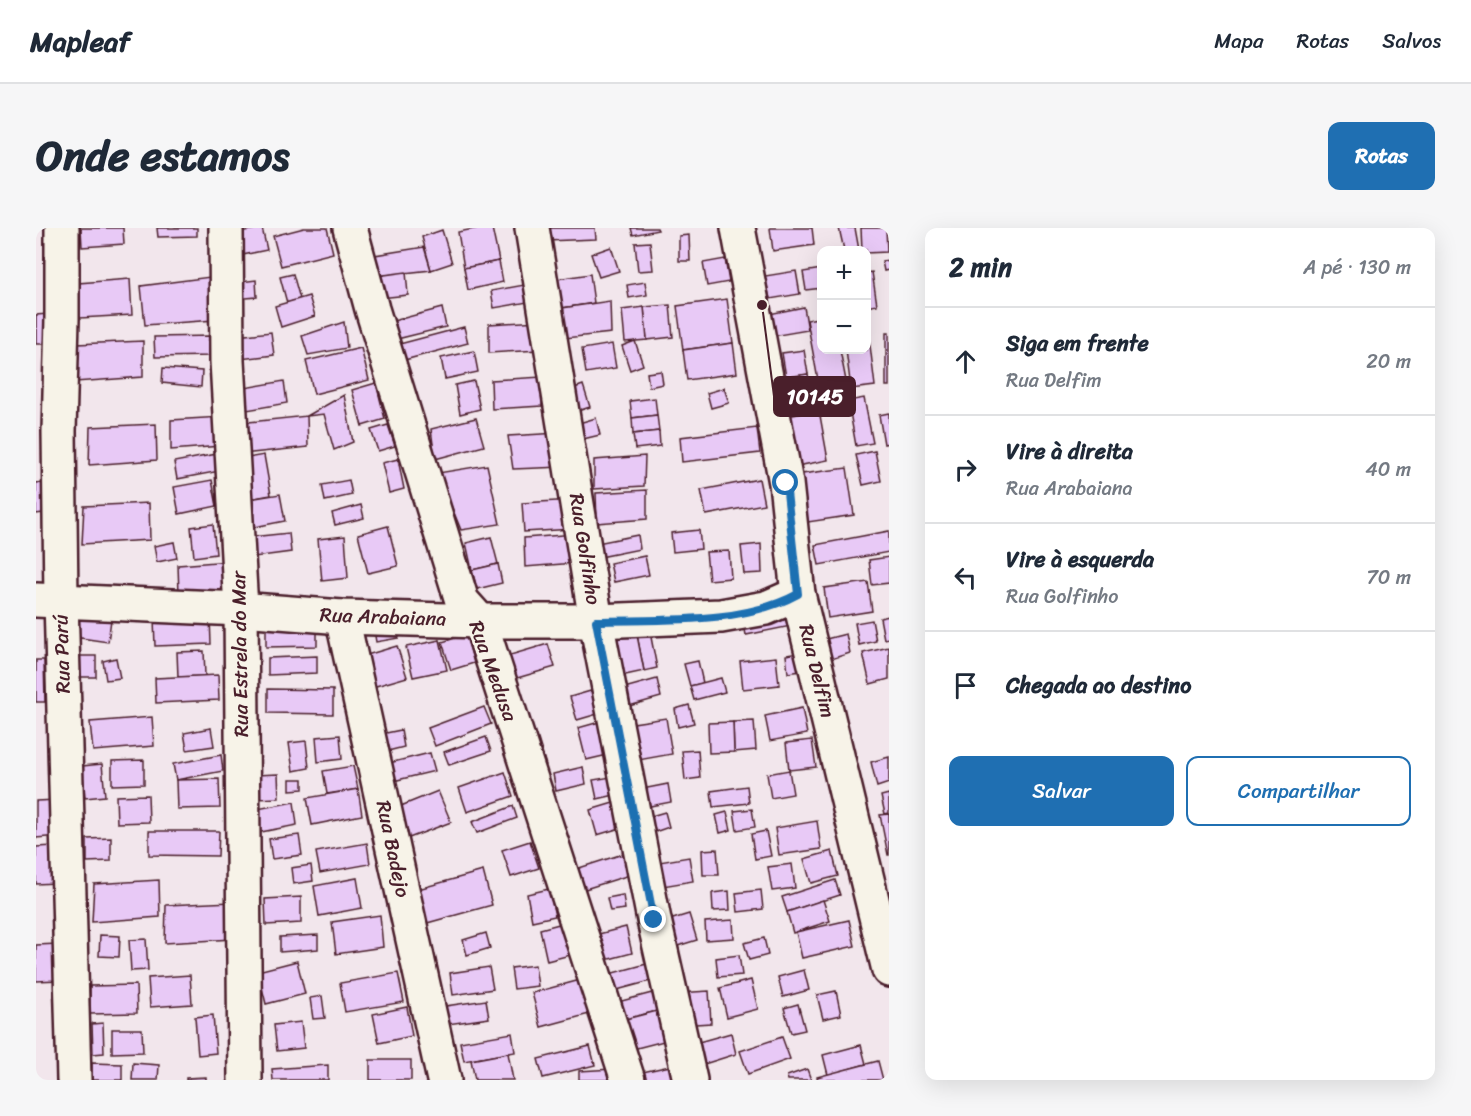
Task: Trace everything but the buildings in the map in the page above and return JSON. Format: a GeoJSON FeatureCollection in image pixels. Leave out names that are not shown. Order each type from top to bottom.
{"type":"FeatureCollection","features":[{"type":"Feature","properties":{"kind":"street","name":"Rua Parú"},"geometry":{"type":"LineString","coordinates":[[62,228],[59,431],[48,600],[74,1080]]}},
{"type":"Feature","properties":{"kind":"street","name":"Rua Estrela do Mar"},"geometry":{"type":"LineString","coordinates":[[225,228],[227,361],[241,609],[245,1080]]}},
{"type":"Feature","properties":{"kind":"street","name":"Rua Medusa"},"geometry":{"type":"LineString","coordinates":[[350,228],[372,309],[462,601],[480,621],[628,1080]]}},
{"type":"Feature","properties":{"kind":"street","name":"Rua Golfinho"},"geometry":{"type":"LineString","coordinates":[[532,228],[596,621],[652,908],[690,1080]]}},
{"type":"Feature","properties":{"kind":"street","name":"Rua Delfim"},"geometry":{"type":"LineString","coordinates":[[738,228],[786,483],[798,594],[889,970]]}},
{"type":"Feature","properties":{"kind":"street","name":"Rua Arabaiana"},"geometry":{"type":"LineString","coordinates":[[48,600],[241,609],[342,617],[480,621],[596,621],[721,616],[766,608],[798,594]]}},
{"type":"Feature","properties":{"kind":"street","name":"Rua Badejo"},"geometry":{"type":"LineString","coordinates":[[342,617],[444,1080]]}},
{"type":"Feature","properties":{"kind":"place","name":"10145"},"geometry":{"type":"Point","coordinates":[762,305]}},
{"type":"Feature","properties":{"kind":"route"},"geometry":{"type":"LineString","coordinates":[[654,920],[596,621],[721,616],[766,608],[798,594],[786,483]]}}]}
